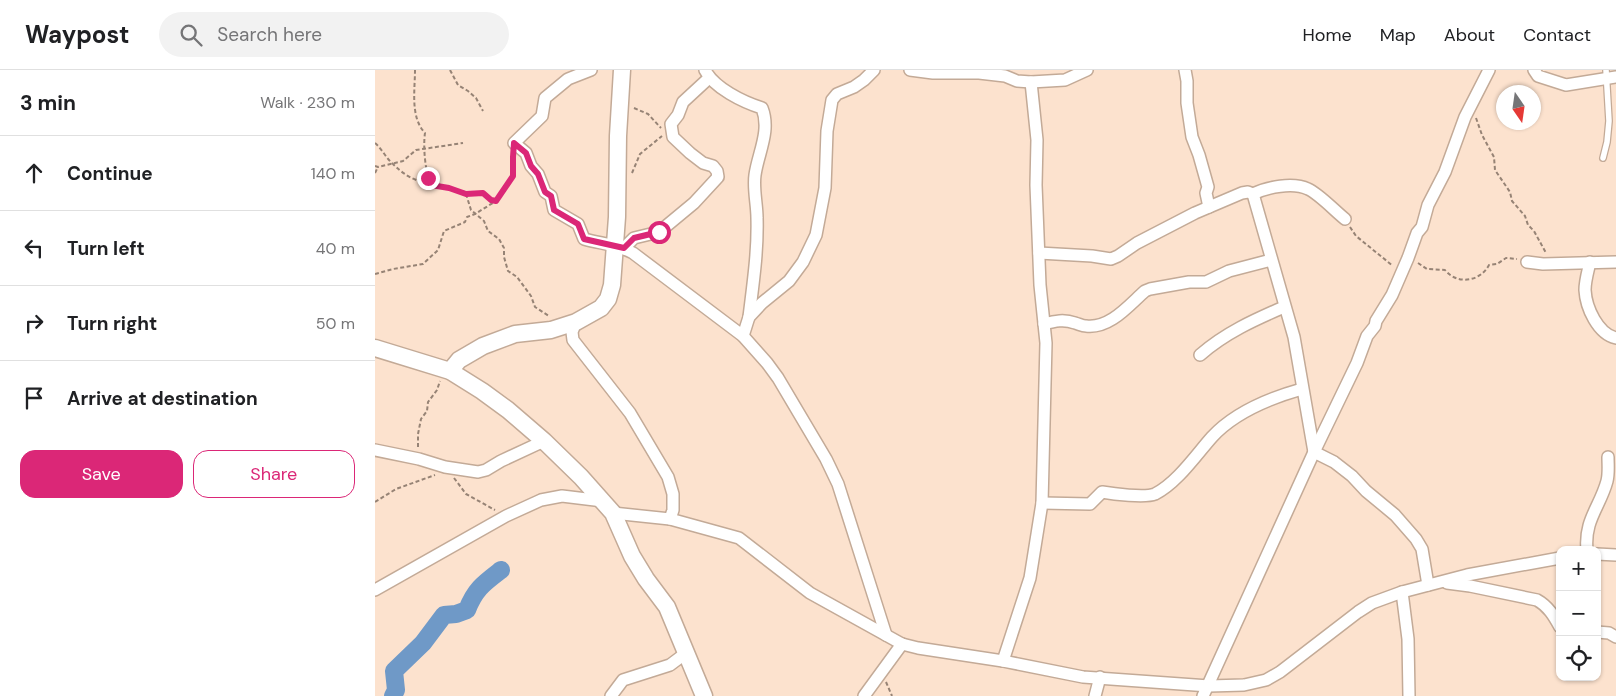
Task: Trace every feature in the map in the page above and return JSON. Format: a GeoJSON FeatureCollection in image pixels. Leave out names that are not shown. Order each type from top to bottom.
{"type":"FeatureCollection","features":[{"type":"Feature","properties":{"kind":"street"},"geometry":{"type":"LineString","coordinates":[[591,70],[568,79],[545,98],[542,116],[514,143],[526,153],[531,166],[538,174],[545,192],[551,196],[554,210],[578,224],[584,239],[619,246],[633,252],[743,336],[767,363],[778,378],[826,459],[847,512],[885,636]]}},
{"type":"Feature","properties":{"kind":"street"},"geometry":{"type":"LineString","coordinates":[[447,370],[459,360],[483,346],[515,334],[551,330],[570,325],[601,308],[608,299],[619,246],[619,110],[622,70]]}},
{"type":"Feature","properties":{"kind":"street"},"geometry":{"type":"LineString","coordinates":[[749,317],[762,303],[789,281],[803,262],[816,235],[825,188],[827,131],[832,100],[837,94],[864,80],[874,70]]}},
{"type":"Feature","properties":{"kind":"street"},"geometry":{"type":"LineString","coordinates":[[910,70],[933,73],[979,73],[1031,82],[1065,80],[1087,70]]}},
{"type":"Feature","properties":{"kind":"street"},"geometry":{"type":"LineString","coordinates":[[1185,70],[1192,137],[1208,186],[1206,193],[1209,207]]}},
{"type":"Feature","properties":{"kind":"street"},"geometry":{"type":"LineString","coordinates":[[1206,691],[1314,452],[1357,363],[1367,336],[1375,326],[1376,321],[1392,295],[1428,206],[1440,185],[1465,117],[1489,70]]}},
{"type":"Feature","properties":{"kind":"street"},"geometry":{"type":"LineString","coordinates":[[1535,70],[1538,76],[1565,85],[1609,75]]}},
{"type":"Feature","properties":{"kind":"street"},"geometry":{"type":"LineString","coordinates":[[619,246],[634,238],[659,232],[693,203],[718,177],[717,171],[713,166],[690,153],[673,137],[671,124],[678,115],[683,102],[707,74],[747,104],[762,108],[765,117],[762,151],[755,176],[757,218],[754,281],[749,317],[743,336]]}},
{"type":"Feature","properties":{"kind":"street"},"geometry":{"type":"LineString","coordinates":[[1003,661],[1030,578],[1043,503],[1046,361],[1036,185],[1037,140],[1031,82]]}},
{"type":"Feature","properties":{"kind":"street"},"geometry":{"type":"LineString","coordinates":[[1253,194],[1259,190],[1283,186],[1296,186],[1308,189],[1345,219]]}},
{"type":"Feature","properties":{"kind":"street"},"geometry":{"type":"LineString","coordinates":[[1039,253],[1111,259],[1137,242],[1209,207],[1242,193],[1248,192],[1253,194]]}},
{"type":"Feature","properties":{"kind":"street"},"geometry":{"type":"LineString","coordinates":[[1253,194],[1294,337],[1314,452]]}},
{"type":"Feature","properties":{"kind":"street"},"geometry":{"type":"LineString","coordinates":[[1044,324],[1065,320],[1091,327],[1103,324],[1117,317],[1145,291],[1150,289],[1189,282],[1206,282],[1229,271],[1271,260]]}},
{"type":"Feature","properties":{"kind":"street"},"geometry":{"type":"LineString","coordinates":[[1527,262],[1543,264],[1616,262]]}},
{"type":"Feature","properties":{"kind":"street"},"geometry":{"type":"LineString","coordinates":[[1590,262],[1585,289],[1591,313],[1603,333],[1616,338]]}},
{"type":"Feature","properties":{"kind":"street"},"geometry":{"type":"LineString","coordinates":[[1200,355],[1216,341],[1244,325],[1284,307]]}},
{"type":"Feature","properties":{"kind":"street"},"geometry":{"type":"LineString","coordinates":[[570,325],[573,340],[630,413],[668,477],[673,494],[673,510],[670,519]]}},
{"type":"Feature","properties":{"kind":"street"},"geometry":{"type":"LineString","coordinates":[[375,348],[447,370],[482,391],[544,441],[581,477],[608,507],[632,556],[667,607],[703,696]]}},
{"type":"Feature","properties":{"kind":"street"},"geometry":{"type":"LineString","coordinates":[[1043,503],[1090,504],[1102,492],[1126,495],[1154,494],[1198,455],[1213,436],[1238,416],[1275,397],[1303,389]]}},
{"type":"Feature","properties":{"kind":"street"},"geometry":{"type":"LineString","coordinates":[[375,450],[445,467],[478,472],[487,470],[507,458],[544,441]]}},
{"type":"Feature","properties":{"kind":"street"},"geometry":{"type":"LineString","coordinates":[[1314,452],[1334,462],[1395,515],[1416,539],[1422,549],[1433,583]]}},
{"type":"Feature","properties":{"kind":"street"},"geometry":{"type":"LineString","coordinates":[[1587,546],[1589,522],[1607,479],[1608,457]]}},
{"type":"Feature","properties":{"kind":"street"},"geometry":{"type":"LineString","coordinates":[[375,590],[505,516],[552,497],[562,496],[670,519],[739,538],[810,593],[902,644],[1083,677],[1101,677],[1206,691],[1266,680],[1280,672],[1372,603],[1433,583],[1497,568],[1556,559]]}},
{"type":"Feature","properties":{"kind":"street"},"geometry":{"type":"LineString","coordinates":[[1601,554],[1616,555]]}},
{"type":"Feature","properties":{"kind":"street"},"geometry":{"type":"LineString","coordinates":[[1433,583],[1470,586],[1537,600],[1549,609],[1556,620]]}},
{"type":"Feature","properties":{"kind":"street"},"geometry":{"type":"LineString","coordinates":[[1402,592],[1409,639],[1409,696]]}},
{"type":"Feature","properties":{"kind":"street"},"geometry":{"type":"LineString","coordinates":[[1601,632],[1609,633],[1616,637]]}},
{"type":"Feature","properties":{"kind":"street"},"geometry":{"type":"LineString","coordinates":[[863,696],[902,644]]}},
{"type":"Feature","properties":{"kind":"street"},"geometry":{"type":"LineString","coordinates":[[611,696],[623,680],[670,665],[686,653]]}},
{"type":"Feature","properties":{"kind":"street"},"geometry":{"type":"LineString","coordinates":[[1095,696],[1101,677]]}},
{"type":"Feature","properties":{"kind":"lane"},"geometry":{"type":"LineString","coordinates":[[1603,158],[1609,121],[1609,75]]}},
{"type":"Feature","properties":{"kind":"path"},"geometry":{"type":"LineString","coordinates":[[415,70],[415,107],[421,128],[425,133],[423,143],[428,178],[431,185]]}},
{"type":"Feature","properties":{"kind":"path"},"geometry":{"type":"LineString","coordinates":[[449,70],[458,85],[476,98],[483,111]]}},
{"type":"Feature","properties":{"kind":"path"},"geometry":{"type":"LineString","coordinates":[[1473,100],[1475,115],[1482,135],[1494,157],[1495,170],[1510,192],[1512,201],[1525,216],[1528,225],[1534,231],[1549,257],[1557,264]]}},
{"type":"Feature","properties":{"kind":"path"},"geometry":{"type":"LineString","coordinates":[[619,110],[635,108],[648,114],[666,132],[640,154],[629,179]]}},
{"type":"Feature","properties":{"kind":"path"},"geometry":{"type":"LineString","coordinates":[[375,143],[392,164],[419,182],[449,188],[466,194],[483,193],[491,200],[496,201]]}},
{"type":"Feature","properties":{"kind":"path"},"geometry":{"type":"LineString","coordinates":[[375,174],[376,167],[403,161],[416,150],[463,143]]}},
{"type":"Feature","properties":{"kind":"path"},"geometry":{"type":"LineString","coordinates":[[375,274],[423,264],[439,250],[443,231],[465,222],[467,217],[496,201],[513,176],[514,143]]}},
{"type":"Feature","properties":{"kind":"path"},"geometry":{"type":"LineString","coordinates":[[466,194],[471,210],[485,221],[488,231],[499,239],[504,248],[504,257],[509,271],[517,277],[531,296],[535,307],[570,325]]}},
{"type":"Feature","properties":{"kind":"path"},"geometry":{"type":"LineString","coordinates":[[1345,219],[1356,236],[1394,267],[1408,258],[1427,269],[1445,270],[1460,280],[1469,280],[1477,278],[1486,271],[1489,265],[1497,264],[1506,258],[1527,262]]}},
{"type":"Feature","properties":{"kind":"path"},"geometry":{"type":"LineString","coordinates":[[419,460],[417,434],[421,418],[427,411],[428,402],[437,390],[447,370]]}},
{"type":"Feature","properties":{"kind":"path"},"geometry":{"type":"LineString","coordinates":[[375,502],[396,489],[437,474],[445,467],[466,494],[505,516]]}},
{"type":"Feature","properties":{"kind":"waterway"},"geometry":{"type":"LineString","coordinates":[[393,696],[396,690],[394,671],[423,643],[444,615],[456,614],[467,610],[473,597],[481,587],[501,570]]}},
{"type":"Feature","properties":{"kind":"route"},"geometry":{"type":"LineString","coordinates":[[428,178],[431,185],[449,188],[466,194],[483,193],[491,200],[496,201],[513,176],[514,143],[526,153],[531,166],[538,174],[545,192],[551,196],[554,210],[578,224],[584,239],[615,244],[624,248],[634,238],[659,232]]}}]}
